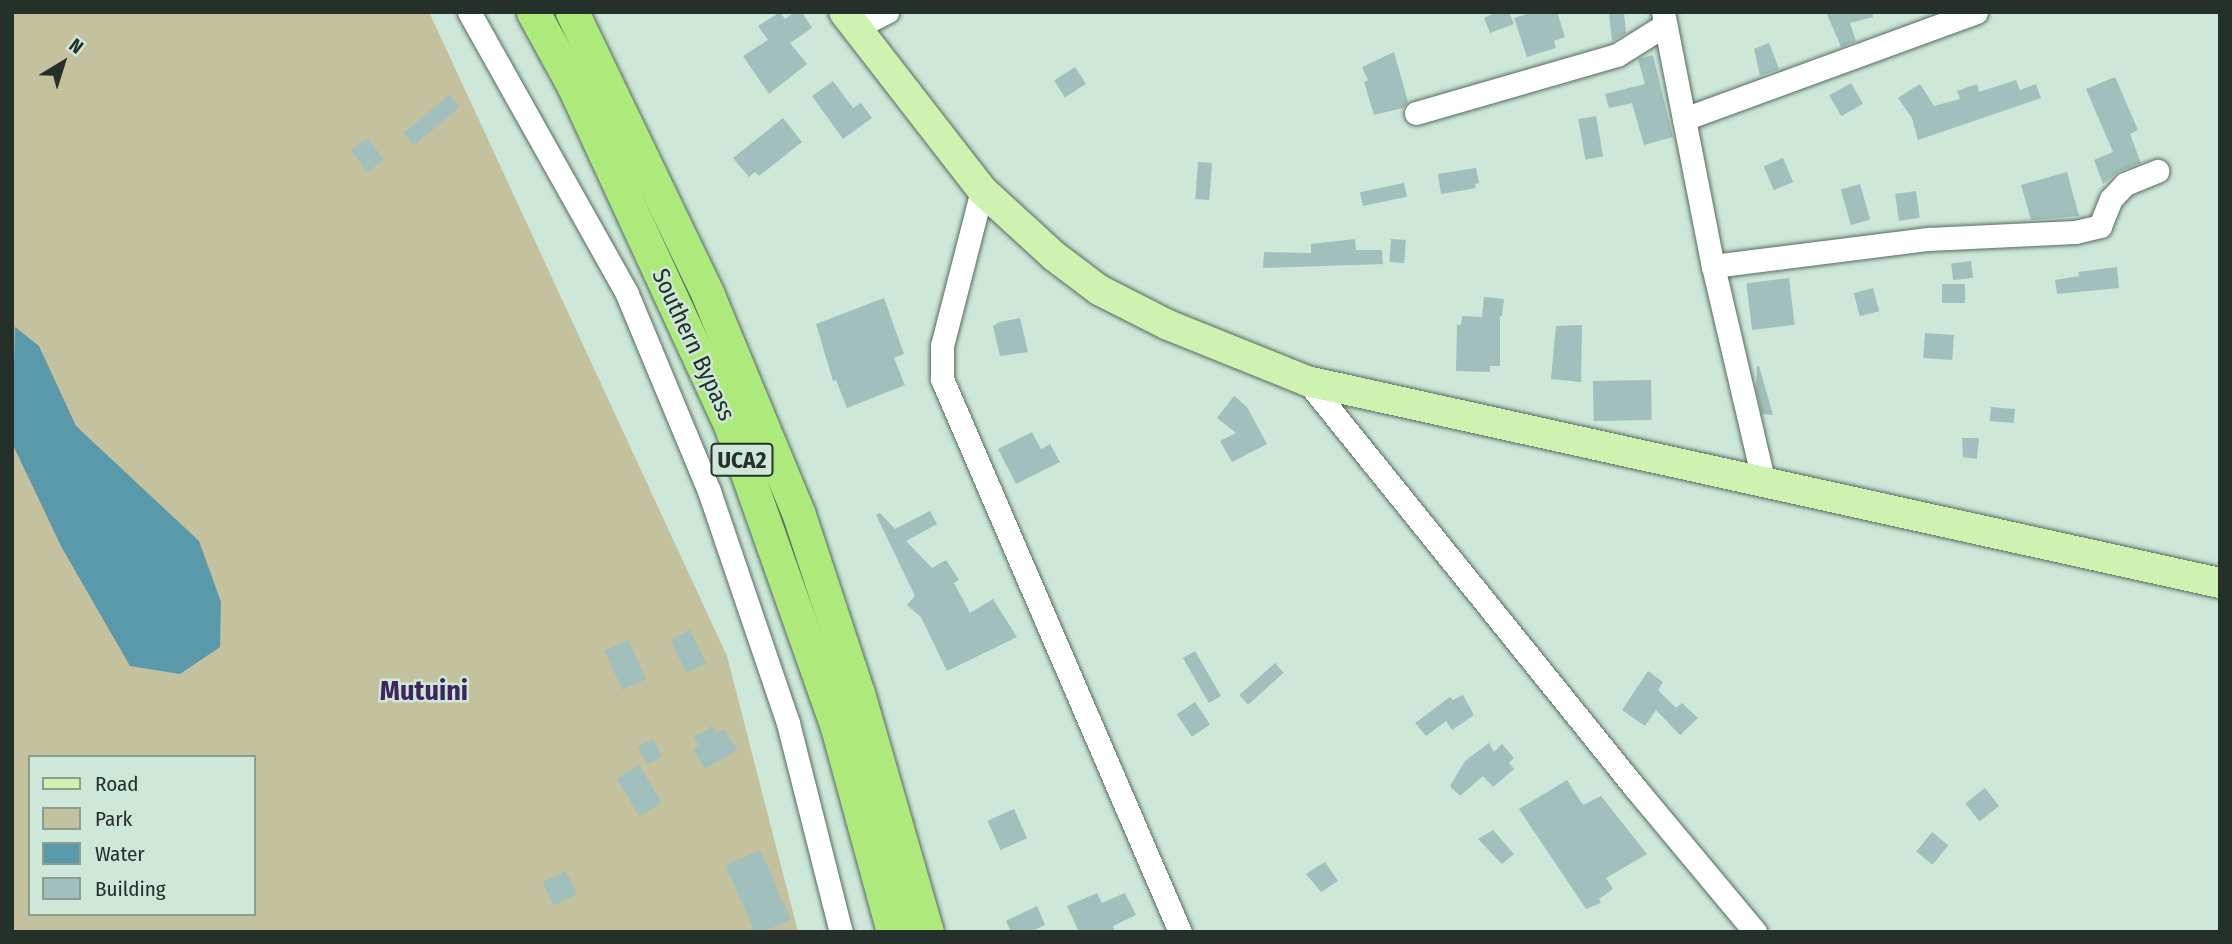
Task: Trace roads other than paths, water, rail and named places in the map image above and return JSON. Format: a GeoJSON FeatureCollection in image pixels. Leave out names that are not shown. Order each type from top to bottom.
{"type":"FeatureCollection","features":[{"type":"Feature","properties":{"kind":"highway","name":"Southern Bypass"},"geometry":{"type":"LineString","coordinates":[[533,12],[574,87],[729,422],[836,727],[893,932]]}},
{"type":"Feature","properties":{"kind":"highway","name":"Southern Bypass"},"geometry":{"type":"LineString","coordinates":[[572,12],[708,295],[799,515],[858,693],[927,932]]}},
{"type":"Feature","properties":{"kind":"main road"},"geometry":{"type":"LineString","coordinates":[[850,20],[982,190],[1054,256],[1099,290],[1168,325],[1307,381],[2220,583]]}},
{"type":"Feature","properties":{"kind":"street"},"geometry":{"type":"LineString","coordinates":[[469,12],[627,294],[709,491],[788,723],[841,932]]}},
{"type":"Feature","properties":{"kind":"street"},"geometry":{"type":"LineString","coordinates":[[850,20],[887,12]]}},
{"type":"Feature","properties":{"kind":"street"},"geometry":{"type":"LineString","coordinates":[[1684,119],[1976,12]]}},
{"type":"Feature","properties":{"kind":"street"},"geometry":{"type":"LineString","coordinates":[[1416,113],[1617,55],[1664,18],[1713,266],[1763,480]]}},
{"type":"Feature","properties":{"kind":"street"},"geometry":{"type":"LineString","coordinates":[[1713,266],[1928,239],[2075,232],[2100,226],[2111,199],[2125,184],[2158,171]]}},
{"type":"Feature","properties":{"kind":"street"},"geometry":{"type":"LineString","coordinates":[[982,190],[942,346],[942,379],[1180,932]]}},
{"type":"Feature","properties":{"kind":"street"},"geometry":{"type":"LineString","coordinates":[[1307,381],[1636,789],[1755,932]]}},
{"type":"Feature","properties":{"kind":"water"},"geometry":{"type":"Polygon","coordinates":[[[15,327],[39,346],[76,426],[199,541],[221,602],[220,647],[180,674],[130,666],[62,548],[12,443],[15,327]]]}},
{"type":"Feature","properties":{"kind":"district","name":"Mutuini"},"geometry":{"type":"Point","coordinates":[424,691]}}]}
